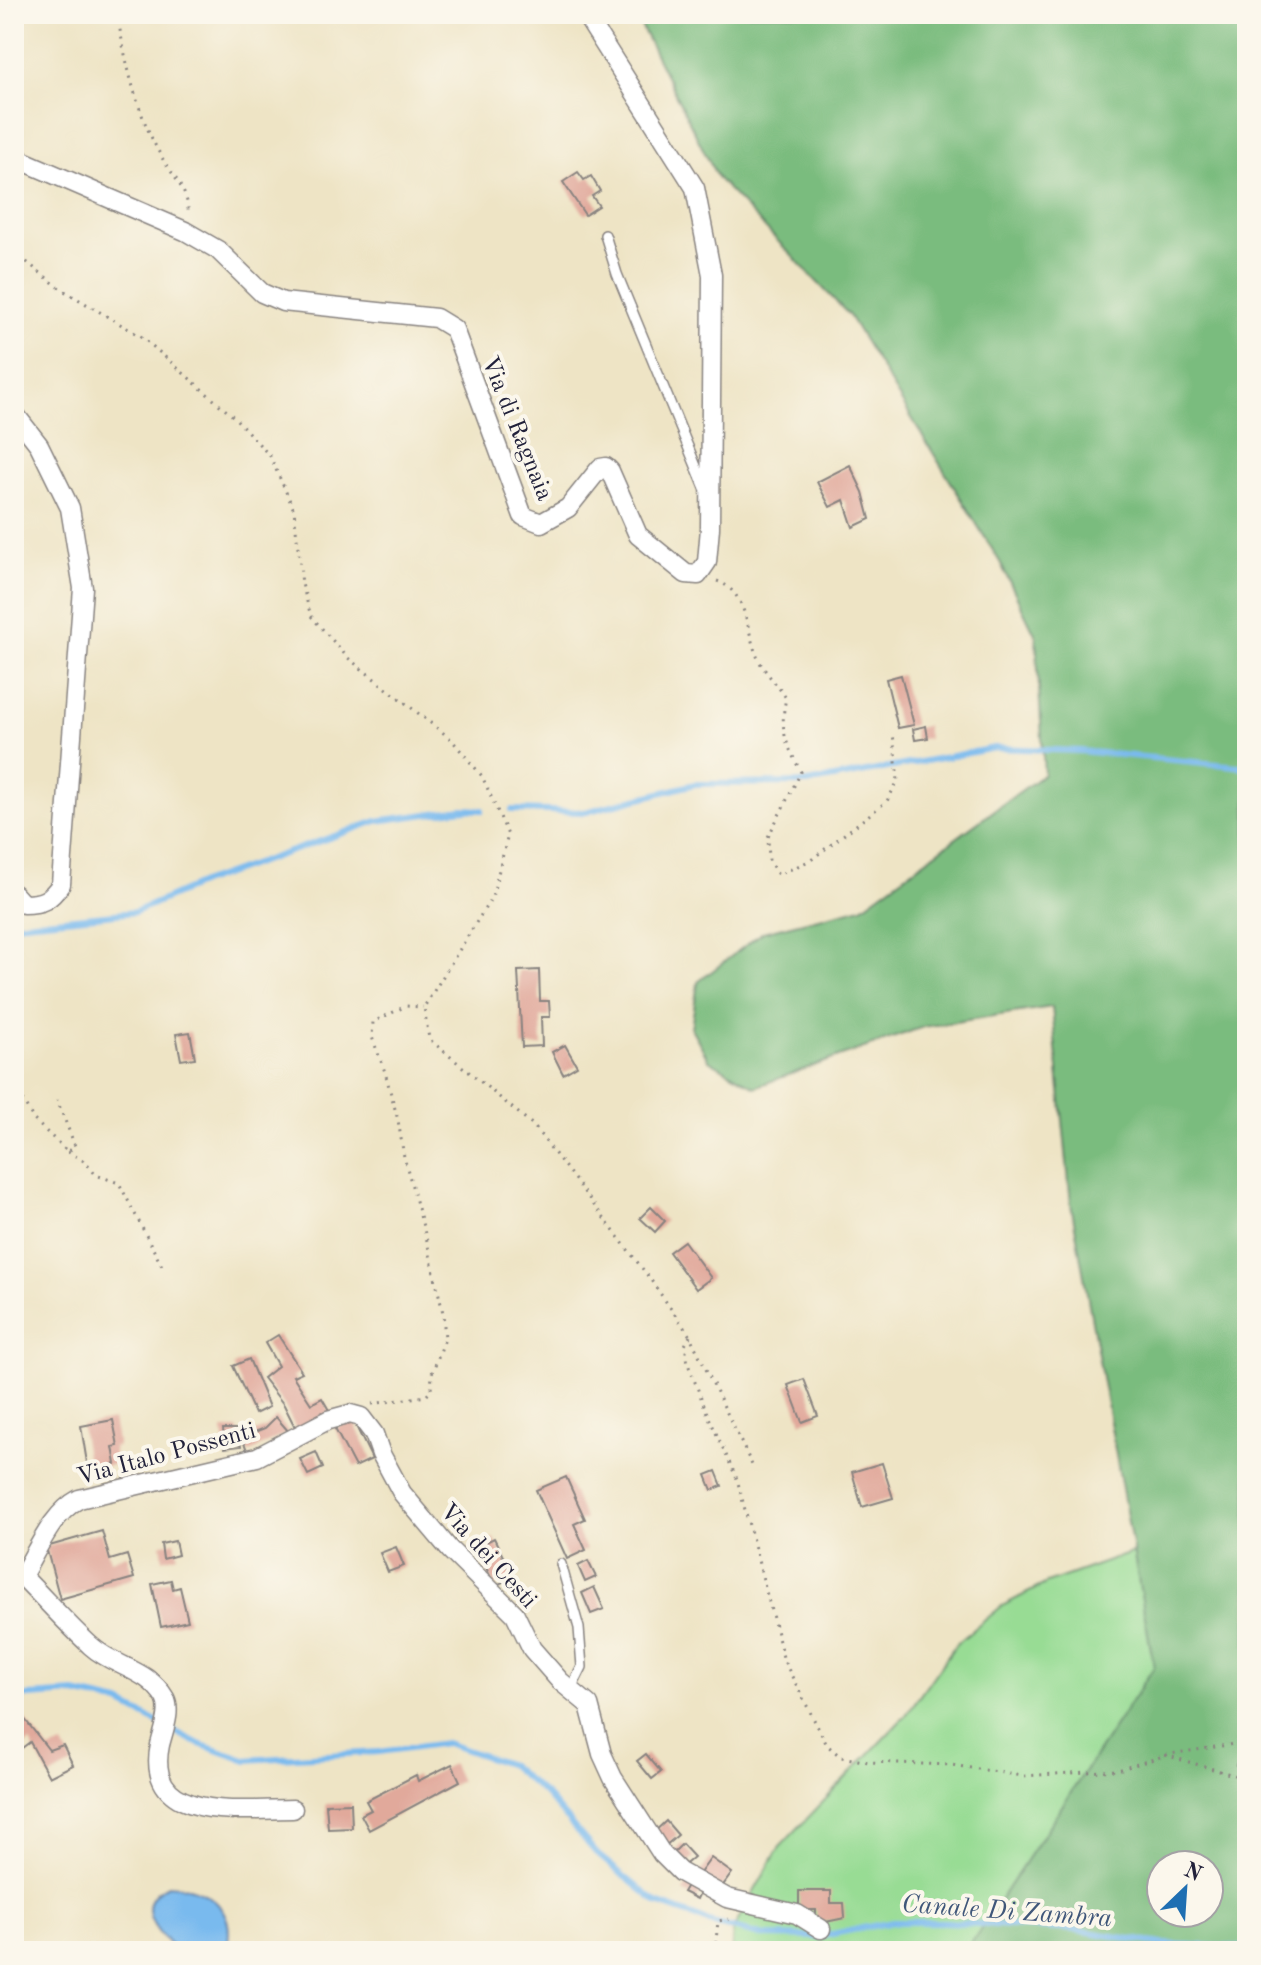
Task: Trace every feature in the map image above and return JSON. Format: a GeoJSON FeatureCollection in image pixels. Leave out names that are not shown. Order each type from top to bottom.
{"type":"FeatureCollection","features":[{"type":"Feature","properties":{"kind":"street"},"geometry":{"type":"LineString","coordinates":[[585,14],[695,188],[712,275],[710,502],[707,562],[698,575]]}},
{"type":"Feature","properties":{"kind":"street","name":"Via di Ragnaia"},"geometry":{"type":"LineString","coordinates":[[14,157],[185,231],[218,250],[262,293],[283,302],[436,318],[454,329],[523,516],[541,523],[568,508],[600,468],[606,467],[638,535],[686,574],[698,575]]}},
{"type":"Feature","properties":{"kind":"street"},"geometry":{"type":"LineString","coordinates":[[14,413],[39,445],[70,508],[83,588],[61,884],[51,899],[38,904],[23,904],[14,894]]}},
{"type":"Feature","properties":{"kind":"street","name":"Via Italo Possenti"},"geometry":{"type":"LineString","coordinates":[[18,1577],[66,1507],[79,1499],[257,1457],[328,1420],[356,1415]]}},
{"type":"Feature","properties":{"kind":"street","name":"Via dei Cesti"},"geometry":{"type":"LineString","coordinates":[[356,1415],[374,1434],[402,1493],[450,1550],[515,1614],[532,1649],[560,1681],[589,1705],[602,1754],[613,1778],[662,1854],[680,1872],[727,1898],[797,1914],[821,1929]]}},
{"type":"Feature","properties":{"kind":"street"},"geometry":{"type":"LineString","coordinates":[[18,1577],[93,1649],[147,1677],[165,1698],[168,1707],[158,1755],[165,1789],[177,1799],[201,1808],[293,1809]]}},
{"type":"Feature","properties":{"kind":"lane"},"geometry":{"type":"LineString","coordinates":[[605,235],[617,274],[710,502]]}},
{"type":"Feature","properties":{"kind":"lane"},"geometry":{"type":"LineString","coordinates":[[561,1564],[579,1628],[582,1667],[571,1689]]}},
{"type":"Feature","properties":{"kind":"path"},"geometry":{"type":"LineString","coordinates":[[117,14],[130,81],[143,117],[160,156],[189,206],[185,231]]}},
{"type":"Feature","properties":{"kind":"path"},"geometry":{"type":"LineString","coordinates":[[14,252],[61,289],[142,337],[235,418],[270,456],[294,510],[302,584],[311,616],[348,658],[451,739],[482,776],[508,835],[492,897],[424,1007],[429,1039],[533,1125],[690,1336],[752,1465]]}},
{"type":"Feature","properties":{"kind":"path"},"geometry":{"type":"LineString","coordinates":[[698,575],[724,583],[740,601],[757,657],[786,698],[782,718],[784,739],[801,772],[768,837],[769,861],[778,875],[811,860],[887,801],[898,781],[893,733]]}},
{"type":"Feature","properties":{"kind":"path"},"geometry":{"type":"LineString","coordinates":[[356,1415],[366,1405],[426,1396],[431,1391],[432,1373],[445,1339],[443,1313],[404,1157],[398,1120],[372,1037],[373,1022],[406,1006],[424,1007]]}},
{"type":"Feature","properties":{"kind":"path"},"geometry":{"type":"LineString","coordinates":[[14,1086],[34,1120],[68,1152],[84,1161],[96,1175],[119,1183],[164,1270]]}},
{"type":"Feature","properties":{"kind":"path"},"geometry":{"type":"LineString","coordinates":[[57,1100],[75,1146],[68,1152]]}},
{"type":"Feature","properties":{"kind":"path"},"geometry":{"type":"LineString","coordinates":[[690,1336],[685,1345],[688,1364],[737,1479],[784,1661],[827,1745],[841,1757],[869,1762],[952,1765],[1023,1776],[1118,1770],[1165,1755],[1247,1742]]}},
{"type":"Feature","properties":{"kind":"path"},"geometry":{"type":"LineString","coordinates":[[1165,1755],[1247,1779]]}},
{"type":"Feature","properties":{"kind":"path"},"geometry":{"type":"LineString","coordinates":[[715,1951],[718,1921]]}},
{"type":"Feature","properties":{"kind":"green space"},"geometry":{"type":"Polygon","coordinates":[[[635,14],[1247,14],[1247,1951],[966,1951],[1154,1667],[1071,1204],[1052,1007],[923,1027],[755,1087],[709,1060],[691,1028],[698,982],[763,932],[862,907],[1044,774],[1036,636],[1000,562],[848,314],[718,179],[635,14]]]}},
{"type":"Feature","properties":{"kind":"green space"},"geometry":{"type":"Polygon","coordinates":[[[1190,1532],[1247,1951],[732,1951],[733,1929],[779,1848],[906,1715],[956,1644],[1002,1606],[1047,1583],[1190,1532]]]}},
{"type":"Feature","properties":{"kind":"water"},"geometry":{"type":"Polygon","coordinates":[[[168,1885],[194,1890],[215,1901],[227,1920],[227,1947],[220,1951],[176,1951],[168,1943],[155,1926],[149,1909],[157,1892],[168,1885]]]}},
{"type":"Feature","properties":{"kind":"building"},"geometry":{"type":"Polygon","coordinates":[[[578,172],[584,180],[591,176],[600,191],[592,196],[599,206],[585,215],[563,182],[578,172]]]}},
{"type":"Feature","properties":{"kind":"building"},"geometry":{"type":"Polygon","coordinates":[[[850,465],[863,492],[870,519],[853,527],[844,500],[830,507],[817,482],[850,465]]]}},
{"type":"Feature","properties":{"kind":"building"},"geometry":{"type":"Polygon","coordinates":[[[901,675],[914,725],[898,728],[886,679],[901,675]]]}},
{"type":"Feature","properties":{"kind":"building"},"geometry":{"type":"Polygon","coordinates":[[[926,726],[928,738],[915,740],[913,729],[926,726]]]}},
{"type":"Feature","properties":{"kind":"building"},"geometry":{"type":"Polygon","coordinates":[[[539,970],[540,1001],[549,1001],[550,1017],[541,1017],[542,1046],[522,1047],[518,971],[539,970]]]}},
{"type":"Feature","properties":{"kind":"building"},"geometry":{"type":"Polygon","coordinates":[[[190,1032],[195,1058],[181,1060],[176,1034],[190,1032]]]}},
{"type":"Feature","properties":{"kind":"building"},"geometry":{"type":"Polygon","coordinates":[[[565,1045],[577,1066],[563,1074],[552,1052],[565,1045]]]}},
{"type":"Feature","properties":{"kind":"building"},"geometry":{"type":"Polygon","coordinates":[[[651,1207],[665,1221],[655,1232],[640,1218],[651,1207]]]}},
{"type":"Feature","properties":{"kind":"building"},"geometry":{"type":"Polygon","coordinates":[[[684,1241],[711,1278],[696,1289],[669,1252],[684,1241]]]}},
{"type":"Feature","properties":{"kind":"building"},"geometry":{"type":"Polygon","coordinates":[[[278,1335],[302,1372],[293,1376],[311,1404],[322,1398],[330,1412],[298,1433],[284,1405],[263,1378],[278,1366],[265,1343],[278,1335]]]}},
{"type":"Feature","properties":{"kind":"building"},"geometry":{"type":"Polygon","coordinates":[[[249,1359],[269,1407],[255,1414],[233,1366],[249,1359]]]}},
{"type":"Feature","properties":{"kind":"building"},"geometry":{"type":"Polygon","coordinates":[[[804,1379],[818,1416],[802,1422],[788,1385],[804,1379]]]}},
{"type":"Feature","properties":{"kind":"building"},"geometry":{"type":"Polygon","coordinates":[[[276,1417],[289,1432],[248,1453],[242,1437],[265,1428],[276,1417]]]}},
{"type":"Feature","properties":{"kind":"building"},"geometry":{"type":"Polygon","coordinates":[[[113,1420],[118,1446],[113,1447],[116,1464],[88,1469],[81,1426],[113,1420]]]}},
{"type":"Feature","properties":{"kind":"building"},"geometry":{"type":"Polygon","coordinates":[[[353,1420],[372,1459],[355,1467],[335,1429],[353,1420]]]}},
{"type":"Feature","properties":{"kind":"building"},"geometry":{"type":"Polygon","coordinates":[[[223,1429],[238,1429],[241,1446],[225,1448],[223,1429]]]}},
{"type":"Feature","properties":{"kind":"building"},"geometry":{"type":"Polygon","coordinates":[[[316,1452],[323,1468],[308,1475],[300,1459],[316,1452]]]}},
{"type":"Feature","properties":{"kind":"building"},"geometry":{"type":"Polygon","coordinates":[[[882,1463],[893,1498],[862,1507],[852,1472],[882,1463]]]}},
{"type":"Feature","properties":{"kind":"building"},"geometry":{"type":"Polygon","coordinates":[[[716,1471],[722,1486],[712,1490],[706,1475],[716,1471]]]}},
{"type":"Feature","properties":{"kind":"building"},"geometry":{"type":"Polygon","coordinates":[[[566,1477],[585,1519],[574,1524],[586,1550],[567,1559],[536,1490],[566,1477]]]}},
{"type":"Feature","properties":{"kind":"building"},"geometry":{"type":"Polygon","coordinates":[[[102,1531],[110,1560],[127,1555],[134,1578],[60,1599],[46,1547],[102,1531]]]}},
{"type":"Feature","properties":{"kind":"building"},"geometry":{"type":"Polygon","coordinates":[[[494,1538],[513,1577],[495,1586],[476,1547],[494,1538]]]}},
{"type":"Feature","properties":{"kind":"building"},"geometry":{"type":"Polygon","coordinates":[[[175,1541],[178,1555],[163,1559],[161,1544],[175,1541]]]}},
{"type":"Feature","properties":{"kind":"building"},"geometry":{"type":"Polygon","coordinates":[[[396,1547],[404,1566],[388,1572],[380,1553],[396,1547]]]}},
{"type":"Feature","properties":{"kind":"building"},"geometry":{"type":"Polygon","coordinates":[[[588,1561],[596,1577],[585,1582],[578,1566],[588,1561]]]}},
{"type":"Feature","properties":{"kind":"building"},"geometry":{"type":"Polygon","coordinates":[[[171,1580],[173,1589],[180,1587],[188,1621],[161,1627],[152,1584],[171,1580]]]}},
{"type":"Feature","properties":{"kind":"building"},"geometry":{"type":"Polygon","coordinates":[[[594,1587],[604,1609],[591,1614],[582,1593],[594,1587]]]}},
{"type":"Feature","properties":{"kind":"building"},"geometry":{"type":"Polygon","coordinates":[[[20,1713],[49,1750],[63,1745],[73,1765],[49,1777],[30,1742],[14,1754],[14,1716],[20,1713]]]}},
{"type":"Feature","properties":{"kind":"building"},"geometry":{"type":"Polygon","coordinates":[[[1241,1752],[1247,1754],[1247,1769],[1236,1765],[1241,1752]]]}},
{"type":"Feature","properties":{"kind":"building"},"geometry":{"type":"Polygon","coordinates":[[[646,1754],[661,1772],[652,1779],[637,1761],[646,1754]]]}},
{"type":"Feature","properties":{"kind":"building"},"geometry":{"type":"Polygon","coordinates":[[[452,1764],[460,1781],[369,1830],[361,1815],[371,1810],[366,1801],[416,1775],[418,1781],[452,1764]]]}},
{"type":"Feature","properties":{"kind":"building"},"geometry":{"type":"Polygon","coordinates":[[[351,1803],[352,1828],[328,1829],[326,1804],[351,1803]]]}},
{"type":"Feature","properties":{"kind":"building"},"geometry":{"type":"Polygon","coordinates":[[[666,1821],[678,1835],[665,1846],[653,1833],[666,1821]]]}},
{"type":"Feature","properties":{"kind":"building"},"geometry":{"type":"Polygon","coordinates":[[[682,1844],[694,1857],[681,1868],[670,1856],[682,1844]]]}},
{"type":"Feature","properties":{"kind":"building"},"geometry":{"type":"Polygon","coordinates":[[[711,1858],[732,1873],[721,1888],[700,1873],[711,1858]]]}},
{"type":"Feature","properties":{"kind":"building"},"geometry":{"type":"Polygon","coordinates":[[[689,1882],[702,1888],[697,1899],[683,1892],[689,1882]]]}},
{"type":"Feature","properties":{"kind":"building"},"geometry":{"type":"Polygon","coordinates":[[[799,1891],[831,1891],[831,1903],[844,1903],[845,1918],[816,1924],[816,1910],[799,1910],[799,1891]]]}},
{"type":"Feature","properties":{"kind":"waterway"},"geometry":{"type":"LineString","coordinates":[[512,810],[585,812],[695,784],[807,783],[995,748],[1080,751],[1247,767]]}},
{"type":"Feature","properties":{"kind":"waterway"},"geometry":{"type":"LineString","coordinates":[[14,924],[135,912],[204,882],[377,821],[463,809],[482,810]]}},
{"type":"Feature","properties":{"kind":"waterway","name":"Canale Di Zambra"},"geometry":{"type":"LineString","coordinates":[[14,1697],[75,1693],[120,1703],[199,1744],[245,1760],[379,1752],[446,1743],[510,1765],[547,1796],[597,1854],[657,1903],[712,1923],[765,1936],[817,1937],[893,1922],[946,1922],[1076,1930],[1162,1944],[1247,1948]]}}]}
